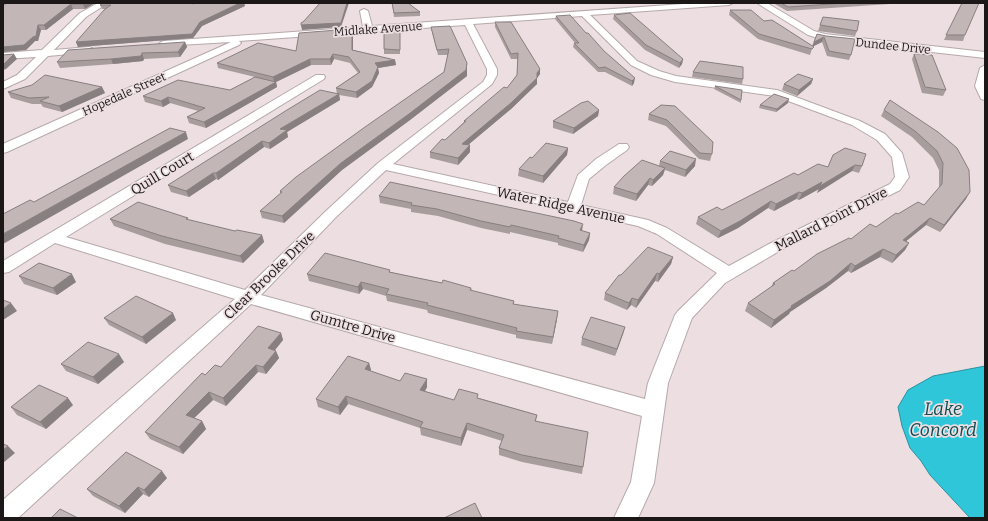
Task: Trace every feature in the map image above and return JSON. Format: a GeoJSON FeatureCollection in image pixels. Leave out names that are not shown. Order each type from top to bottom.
{"type":"FeatureCollection","features":[{"type":"Feature","properties":{"kind":"street"},"geometry":{"type":"LineString","coordinates":[[3,86],[22,77],[83,16],[104,3]]}},
{"type":"Feature","properties":{"kind":"street","name":"Midlake Avenue"},"geometry":{"type":"LineString","coordinates":[[153,45],[729,3]]}},
{"type":"Feature","properties":{"kind":"street","name":"Dundee Drive"},"geometry":{"type":"LineString","coordinates":[[761,3],[811,33],[824,37],[985,55]]}},
{"type":"Feature","properties":{"kind":"street"},"geometry":{"type":"LineString","coordinates":[[364,11],[368,29]]}},
{"type":"Feature","properties":{"kind":"street","name":"Mallard Point Drive"},"geometry":{"type":"LineString","coordinates":[[584,14],[634,63],[655,73],[675,79],[777,93],[856,123],[881,137],[898,156],[902,177],[895,187],[775,247],[728,273],[719,279],[684,315],[658,383],[642,483],[626,518]]}},
{"type":"Feature","properties":{"kind":"street","name":"Clear Brooke Drive"},"geometry":{"type":"LineString","coordinates":[[3,516],[248,297],[331,214],[383,166],[487,84],[492,75],[492,69],[468,22]]}},
{"type":"Feature","properties":{"kind":"street","name":"Hopedale Street"},"geometry":{"type":"LineString","coordinates":[[3,149],[246,38]]}},
{"type":"Feature","properties":{"kind":"street"},"geometry":{"type":"LineString","coordinates":[[3,56],[99,49]]}},
{"type":"Feature","properties":{"kind":"street"},"geometry":{"type":"LineString","coordinates":[[985,68],[980,86],[985,96]]}},
{"type":"Feature","properties":{"kind":"street","name":"Quill Court"},"geometry":{"type":"LineString","coordinates":[[3,268],[320,77]]}},
{"type":"Feature","properties":{"kind":"street"},"geometry":{"type":"LineString","coordinates":[[573,208],[583,178],[601,162],[623,146]]}},
{"type":"Feature","properties":{"kind":"street","name":"Water Ridge Avenue"},"geometry":{"type":"LineString","coordinates":[[383,166],[643,223],[662,231],[728,273]]}},
{"type":"Feature","properties":{"kind":"street","name":"Gumtre Drive"},"geometry":{"type":"LineString","coordinates":[[54,238],[248,297],[654,410]]}},
{"type":"Feature","properties":{"kind":"water","name":"Lake Concord"},"geometry":{"type":"Polygon","coordinates":[[[985,366],[985,518],[970,518],[930,475],[910,448],[902,426],[898,407],[908,390],[933,376],[985,366]]]}},
{"type":"Feature","properties":{"kind":"building"},"geometry":{"type":"Polygon","coordinates":[[[7,3],[86,3],[71,4],[44,25],[38,25],[36,36],[24,45],[3,47],[3,5],[7,3]]]}},
{"type":"Feature","properties":{"kind":"building"},"geometry":{"type":"Polygon","coordinates":[[[103,3],[240,3],[200,22],[192,34],[76,42],[104,10],[111,5],[100,5],[103,3]]]}},
{"type":"Feature","properties":{"kind":"building"},"geometry":{"type":"Polygon","coordinates":[[[320,3],[347,3],[341,23],[301,25],[301,23],[320,3]]]}},
{"type":"Feature","properties":{"kind":"building"},"geometry":{"type":"Polygon","coordinates":[[[392,3],[408,3],[420,12],[394,13],[392,3]]]}},
{"type":"Feature","properties":{"kind":"building"},"geometry":{"type":"Polygon","coordinates":[[[781,3],[845,3],[788,7],[781,3]]]}},
{"type":"Feature","properties":{"kind":"building"},"geometry":{"type":"Polygon","coordinates":[[[962,3],[979,3],[965,35],[946,35],[962,3]]]}},
{"type":"Feature","properties":{"kind":"building"},"geometry":{"type":"Polygon","coordinates":[[[730,10],[751,10],[764,21],[772,20],[814,47],[812,49],[759,34],[730,10]]]}},
{"type":"Feature","properties":{"kind":"building"},"geometry":{"type":"Polygon","coordinates":[[[630,13],[683,59],[680,63],[646,45],[614,15],[630,13]]]}},
{"type":"Feature","properties":{"kind":"building"},"geometry":{"type":"Polygon","coordinates":[[[570,15],[604,51],[635,78],[632,81],[605,67],[599,68],[574,43],[579,43],[556,16],[570,15]]]}},
{"type":"Feature","properties":{"kind":"building"},"geometry":{"type":"Polygon","coordinates":[[[823,17],[859,21],[857,31],[820,25],[823,17]]]}},
{"type":"Feature","properties":{"kind":"building"},"geometry":{"type":"Polygon","coordinates":[[[495,22],[511,22],[540,69],[537,73],[537,78],[511,103],[462,144],[470,145],[458,158],[430,152],[442,139],[445,140],[466,121],[464,121],[504,87],[507,88],[517,75],[518,53],[511,54],[495,22]]]}},
{"type":"Feature","properties":{"kind":"building"},"geometry":{"type":"Polygon","coordinates":[[[450,26],[467,63],[466,70],[409,114],[341,163],[282,216],[260,211],[282,192],[280,191],[296,177],[444,72],[449,49],[437,50],[431,27],[450,26]]]}},
{"type":"Feature","properties":{"kind":"building"},"geometry":{"type":"Polygon","coordinates":[[[338,30],[337,34],[352,33],[352,50],[395,60],[375,63],[378,67],[372,81],[356,92],[336,88],[360,72],[349,57],[333,54],[330,59],[310,59],[273,77],[217,63],[258,43],[296,51],[299,33],[338,30]]]}},
{"type":"Feature","properties":{"kind":"building"},"geometry":{"type":"Polygon","coordinates":[[[384,31],[400,31],[400,50],[384,49],[384,31]]]}},
{"type":"Feature","properties":{"kind":"building"},"geometry":{"type":"Polygon","coordinates":[[[817,34],[855,39],[851,55],[829,51],[824,37],[814,42],[817,34]]]}},
{"type":"Feature","properties":{"kind":"building"},"geometry":{"type":"Polygon","coordinates":[[[185,42],[178,52],[142,53],[141,56],[57,62],[68,50],[185,42]]]}},
{"type":"Feature","properties":{"kind":"building"},"geometry":{"type":"Polygon","coordinates":[[[14,54],[3,65],[3,55],[14,54]]]}},
{"type":"Feature","properties":{"kind":"building"},"geometry":{"type":"Polygon","coordinates":[[[914,54],[932,55],[946,90],[925,87],[914,54]]]}},
{"type":"Feature","properties":{"kind":"building"},"geometry":{"type":"Polygon","coordinates":[[[700,61],[743,67],[743,79],[693,72],[700,61]]]}},
{"type":"Feature","properties":{"kind":"building"},"geometry":{"type":"Polygon","coordinates":[[[798,74],[813,79],[799,90],[784,84],[798,74]]]}},
{"type":"Feature","properties":{"kind":"building"},"geometry":{"type":"Polygon","coordinates":[[[45,75],[102,87],[59,106],[40,101],[49,97],[29,98],[8,92],[32,85],[45,75]]]}},
{"type":"Feature","properties":{"kind":"building"},"geometry":{"type":"Polygon","coordinates":[[[255,77],[276,82],[204,122],[187,117],[205,108],[168,97],[161,101],[143,96],[178,80],[230,90],[255,77]]]}},
{"type":"Feature","properties":{"kind":"building"},"geometry":{"type":"Polygon","coordinates":[[[715,86],[742,90],[741,100],[715,86]]]}},
{"type":"Feature","properties":{"kind":"building"},"geometry":{"type":"Polygon","coordinates":[[[320,90],[339,94],[280,129],[287,130],[269,143],[262,141],[216,173],[213,173],[186,191],[168,185],[287,110],[320,90]]]}},
{"type":"Feature","properties":{"kind":"building"},"geometry":{"type":"Polygon","coordinates":[[[774,94],[789,99],[777,109],[760,105],[774,94]]]}},
{"type":"Feature","properties":{"kind":"building"},"geometry":{"type":"Polygon","coordinates":[[[890,100],[938,132],[957,148],[969,170],[970,192],[944,225],[930,218],[903,240],[909,243],[896,255],[883,249],[855,266],[851,263],[830,281],[791,306],[792,307],[774,320],[748,303],[792,270],[794,271],[817,254],[849,238],[851,239],[870,224],[876,227],[896,213],[898,214],[918,202],[924,205],[942,184],[943,163],[937,151],[915,131],[884,110],[890,100]]]}},
{"type":"Feature","properties":{"kind":"building"},"geometry":{"type":"Polygon","coordinates":[[[588,101],[599,110],[574,128],[553,121],[581,103],[588,101]]]}},
{"type":"Feature","properties":{"kind":"building"},"geometry":{"type":"Polygon","coordinates":[[[661,105],[675,106],[713,142],[712,154],[700,153],[667,120],[649,114],[661,105]]]}},
{"type":"Feature","properties":{"kind":"building"},"geometry":{"type":"Polygon","coordinates":[[[170,128],[186,132],[3,234],[3,214],[30,200],[34,202],[170,128]]]}},
{"type":"Feature","properties":{"kind":"building"},"geometry":{"type":"Polygon","coordinates":[[[546,143],[568,148],[543,176],[519,169],[530,157],[532,158],[546,143]]]}},
{"type":"Feature","properties":{"kind":"building"},"geometry":{"type":"Polygon","coordinates":[[[845,148],[866,154],[862,166],[855,165],[820,186],[822,182],[802,193],[799,192],[776,204],[771,201],[740,221],[721,231],[698,217],[717,207],[722,210],[794,173],[798,175],[818,164],[828,167],[833,155],[845,148]]]}},
{"type":"Feature","properties":{"kind":"building"},"geometry":{"type":"Polygon","coordinates":[[[670,151],[696,159],[686,170],[660,161],[670,151]]]}},
{"type":"Feature","properties":{"kind":"building"},"geometry":{"type":"Polygon","coordinates":[[[642,160],[665,168],[653,180],[650,178],[637,194],[614,187],[624,176],[642,160]]]}},
{"type":"Feature","properties":{"kind":"building"},"geometry":{"type":"Polygon","coordinates":[[[390,182],[574,221],[583,224],[580,230],[590,233],[584,245],[558,238],[559,236],[511,225],[510,227],[481,221],[379,196],[390,182]]]}},
{"type":"Feature","properties":{"kind":"building"},"geometry":{"type":"Polygon","coordinates":[[[138,202],[188,218],[186,219],[235,231],[237,230],[262,235],[240,256],[162,236],[110,219],[138,202]]]}},
{"type":"Feature","properties":{"kind":"building"},"geometry":{"type":"Polygon","coordinates":[[[648,247],[673,257],[659,274],[657,273],[638,300],[632,298],[629,303],[605,293],[619,275],[621,275],[648,247]]]}},
{"type":"Feature","properties":{"kind":"building"},"geometry":{"type":"Polygon","coordinates":[[[325,253],[390,270],[389,272],[442,283],[443,280],[471,288],[470,290],[514,301],[513,304],[558,311],[553,337],[516,331],[517,328],[427,305],[428,303],[386,294],[389,289],[361,282],[358,287],[307,274],[325,253]]]}},
{"type":"Feature","properties":{"kind":"building"},"geometry":{"type":"Polygon","coordinates":[[[39,263],[72,274],[53,288],[19,276],[39,263]]]}},
{"type":"Feature","properties":{"kind":"building"},"geometry":{"type":"Polygon","coordinates":[[[136,296],[173,313],[142,337],[104,318],[136,296]]]}},
{"type":"Feature","properties":{"kind":"building"},"geometry":{"type":"Polygon","coordinates":[[[3,300],[11,303],[3,309],[3,300]]]}},
{"type":"Feature","properties":{"kind":"building"},"geometry":{"type":"Polygon","coordinates":[[[591,317],[625,327],[617,349],[582,338],[591,317]]]}},
{"type":"Feature","properties":{"kind":"building"},"geometry":{"type":"Polygon","coordinates":[[[258,326],[281,333],[268,348],[276,351],[263,367],[256,365],[223,398],[209,392],[186,415],[202,421],[179,447],[145,432],[202,373],[205,375],[215,365],[221,367],[258,326]]]}},
{"type":"Feature","properties":{"kind":"building"},"geometry":{"type":"Polygon","coordinates":[[[88,342],[119,354],[93,377],[61,364],[88,342]]]}},
{"type":"Feature","properties":{"kind":"building"},"geometry":{"type":"Polygon","coordinates":[[[348,356],[369,363],[365,369],[400,381],[405,373],[427,379],[420,390],[454,400],[459,389],[478,394],[477,398],[537,415],[535,421],[588,432],[583,467],[522,455],[499,448],[504,435],[467,423],[461,438],[420,427],[423,422],[346,396],[338,407],[316,399],[348,356]]]}},
{"type":"Feature","properties":{"kind":"building"},"geometry":{"type":"Polygon","coordinates":[[[39,385],[68,398],[40,422],[11,407],[39,385]]]}},
{"type":"Feature","properties":{"kind":"building"},"geometry":{"type":"Polygon","coordinates":[[[3,444],[8,446],[3,450],[3,444]]]}},
{"type":"Feature","properties":{"kind":"building"},"geometry":{"type":"Polygon","coordinates":[[[126,452],[162,471],[144,490],[138,487],[119,506],[87,489],[126,452]]]}},
{"type":"Feature","properties":{"kind":"building"},"geometry":{"type":"Polygon","coordinates":[[[475,503],[482,518],[444,518],[475,503]]]}},
{"type":"Feature","properties":{"kind":"building"},"geometry":{"type":"Polygon","coordinates":[[[60,509],[78,518],[51,518],[60,509]]]}}]}
